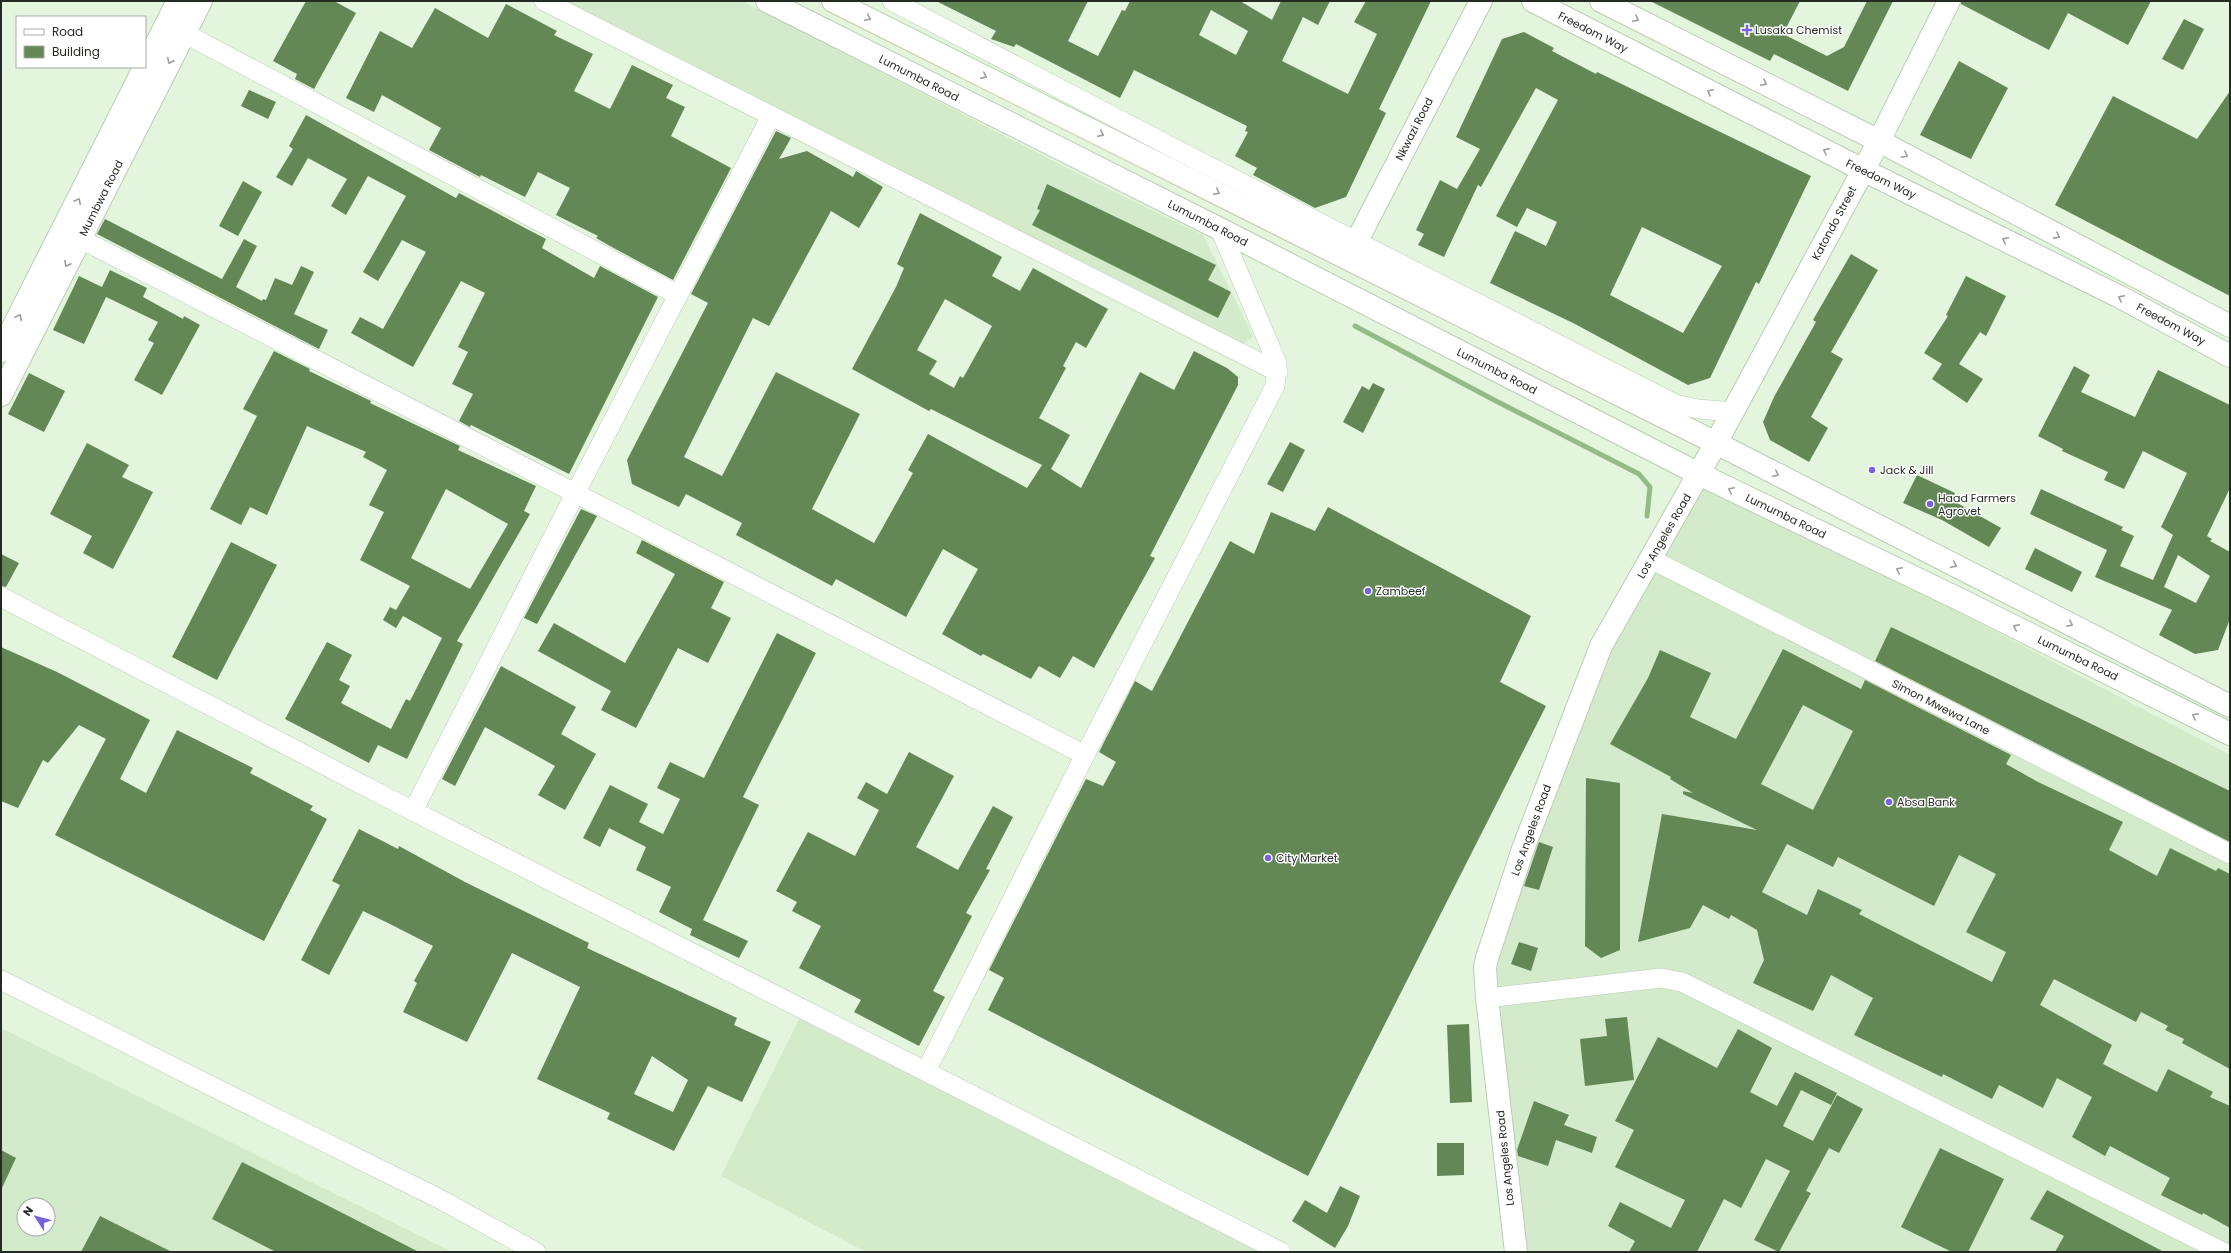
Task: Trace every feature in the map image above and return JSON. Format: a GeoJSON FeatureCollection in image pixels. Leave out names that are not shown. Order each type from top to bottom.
{"type":"FeatureCollection","features":[{"type":"Feature","properties":{"kind":"main road","name":"Mumbwa Road"},"geometry":{"type":"LineString","coordinates":[[1,395],[71,234],[178,1]]}},
{"type":"Feature","properties":{"kind":"main road","name":"Mumbwa Road"},"geometry":{"type":"LineString","coordinates":[[1,352],[71,234],[201,1]]}},
{"type":"Feature","properties":{"kind":"main road","name":"Lumumba Road"},"geometry":{"type":"LineString","coordinates":[[767,1],[1220,229],[1699,474],[1966,603],[2230,734]]}},
{"type":"Feature","properties":{"kind":"main road"},"geometry":{"type":"LineString","coordinates":[[833,1],[1352,249],[1716,443],[2230,706]]}},
{"type":"Feature","properties":{"kind":"main road","name":"Nkwazi Road"},"geometry":{"type":"LineString","coordinates":[[1352,249],[1481,1]]}},
{"type":"Feature","properties":{"kind":"main road","name":"Freedom Way"},"geometry":{"type":"LineString","coordinates":[[1533,1],[1863,170],[2120,297],[2230,356]]}},
{"type":"Feature","properties":{"kind":"main road"},"geometry":{"type":"LineString","coordinates":[[1601,1],[1879,141],[2230,326]]}},
{"type":"Feature","properties":{"kind":"main road","name":"Katondo Street"},"geometry":{"type":"LineString","coordinates":[[1716,443],[1879,141],[1949,1]]}},
{"type":"Feature","properties":{"kind":"main road","name":"Los Angeles Road"},"geometry":{"type":"LineString","coordinates":[[1516,1252],[1487,998],[1485,967],[1487,958],[1523,849],[1602,646],[1716,443]]}},
{"type":"Feature","properties":{"kind":"street"},"geometry":{"type":"LineString","coordinates":[[544,1],[1278,372]]}},
{"type":"Feature","properties":{"kind":"street"},"geometry":{"type":"LineString","coordinates":[[892,1],[1172,147],[1352,249],[1675,404],[1698,409],[1733,412]]}},
{"type":"Feature","properties":{"kind":"street"},"geometry":{"type":"LineString","coordinates":[[184,33],[678,295]]}},
{"type":"Feature","properties":{"kind":"street"},"geometry":{"type":"LineString","coordinates":[[414,811],[576,492],[771,116]]}},
{"type":"Feature","properties":{"kind":"street"},"geometry":{"type":"LineString","coordinates":[[926,1071],[1085,755],[1275,386],[1278,372],[1277,363],[1220,229]]}},
{"type":"Feature","properties":{"kind":"street"},"geometry":{"type":"LineString","coordinates":[[71,234],[576,492],[1085,755]]}},
{"type":"Feature","properties":{"kind":"street","name":"Simon Mwewa Lane"},"geometry":{"type":"LineString","coordinates":[[1651,559],[2230,854]]}},
{"type":"Feature","properties":{"kind":"street"},"geometry":{"type":"LineString","coordinates":[[1,597],[414,811],[1281,1252]]}},
{"type":"Feature","properties":{"kind":"street"},"geometry":{"type":"LineString","coordinates":[[1487,998],[1661,978],[1682,982],[2223,1252]]}},
{"type":"Feature","properties":{"kind":"street"},"geometry":{"type":"LineString","coordinates":[[1,980],[438,1198],[536,1252]]}},
{"type":"Feature","properties":{"kind":"shaded area"},"geometry":{"type":"Polygon","coordinates":[[[564,1],[742,1],[1108,189],[1203,235],[1253,336],[1239,348],[791,121],[756,97],[564,1]]]}},
{"type":"Feature","properties":{"kind":"shaded area"},"geometry":{"type":"Polygon","coordinates":[[[1700,476],[2230,755],[2230,1252],[1517,1252],[1488,963],[1598,656],[1700,476]]]}},
{"type":"Feature","properties":{"kind":"shaded area"},"geometry":{"type":"Polygon","coordinates":[[[802,1013],[1259,1252],[866,1252],[721,1176],[802,1013]]]}},
{"type":"Feature","properties":{"kind":"shaded area"},"geometry":{"type":"Polygon","coordinates":[[[1,1028],[452,1252],[1,1252],[1,1028]]]}},
{"type":"Feature","properties":{"kind":"building"},"geometry":{"type":"Polygon","coordinates":[[[306,1],[334,1],[356,13],[314,89],[295,79],[297,74],[273,61],[306,1]]]}},
{"type":"Feature","properties":{"kind":"building"},"geometry":{"type":"Polygon","coordinates":[[[936,1],[1088,1],[1068,41],[1098,56],[1122,10],[1125,11],[1130,1],[1240,1],[1272,20],[1281,1],[1330,1],[1318,25],[1303,17],[1282,61],[1348,94],[1377,34],[1354,22],[1366,1],[1431,1],[1379,109],[1386,113],[1346,197],[1315,208],[1253,175],[1257,168],[1235,156],[1248,132],[1245,131],[1247,126],[1134,70],[1120,98],[1016,44],[1014,47],[991,39],[996,31],[936,1]],[[1211,10],[1199,35],[1236,55],[1248,31],[1211,10]]]}},
{"type":"Feature","properties":{"kind":"building"},"geometry":{"type":"Polygon","coordinates":[[[1650,1],[1800,1],[1783,34],[1827,56],[1844,47],[1867,1],[1893,1],[1848,91],[1774,54],[1770,61],[1650,1]]]}},
{"type":"Feature","properties":{"kind":"building"},"geometry":{"type":"Polygon","coordinates":[[[1961,1],[2151,1],[2128,45],[2068,13],[2049,50],[1961,4],[1961,1]]]}},
{"type":"Feature","properties":{"kind":"building"},"geometry":{"type":"Polygon","coordinates":[[[506,4],[557,31],[554,35],[593,54],[574,91],[610,109],[632,65],[673,85],[666,98],[685,107],[671,136],[731,168],[673,280],[596,238],[598,236],[556,215],[570,188],[538,172],[525,197],[481,175],[480,177],[429,150],[441,128],[382,95],[374,112],[346,98],[380,31],[412,48],[435,8],[488,38],[506,4]]]}},
{"type":"Feature","properties":{"kind":"building"},"geometry":{"type":"Polygon","coordinates":[[[2184,19],[2204,29],[2183,70],[2162,59],[2184,19]]]}},
{"type":"Feature","properties":{"kind":"building"},"geometry":{"type":"Polygon","coordinates":[[[1524,32],[1554,48],[1552,51],[1596,74],[1597,72],[1811,176],[1759,284],[1756,282],[1710,378],[1688,385],[1575,324],[1490,283],[1515,231],[1546,246],[1557,222],[1527,208],[1517,227],[1496,216],[1558,100],[1536,88],[1481,187],[1478,185],[1444,257],[1418,245],[1424,234],[1416,230],[1440,180],[1457,189],[1480,149],[1456,137],[1502,39],[1524,32]],[[1642,227],[1610,295],[1683,333],[1722,266],[1642,227]]]}},
{"type":"Feature","properties":{"kind":"building"},"geometry":{"type":"Polygon","coordinates":[[[1959,61],[2008,88],[1971,159],[1920,135],[1959,61]]]}},
{"type":"Feature","properties":{"kind":"building"},"geometry":{"type":"Polygon","coordinates":[[[249,90],[276,102],[268,119],[241,106],[249,90]]]}},
{"type":"Feature","properties":{"kind":"building"},"geometry":{"type":"Polygon","coordinates":[[[2230,91],[2230,296],[2055,205],[2113,96],[2197,139],[2230,91]]]}},
{"type":"Feature","properties":{"kind":"building"},"geometry":{"type":"Polygon","coordinates":[[[306,115],[456,198],[459,193],[546,239],[542,248],[594,278],[600,266],[658,297],[569,474],[471,425],[470,427],[459,421],[473,394],[452,384],[468,352],[458,347],[485,293],[461,281],[413,367],[351,333],[360,317],[383,329],[426,252],[402,240],[378,281],[363,272],[406,196],[368,176],[346,215],[331,206],[347,179],[308,158],[292,186],[276,177],[293,149],[289,146],[306,115]]]}},
{"type":"Feature","properties":{"kind":"building"},"geometry":{"type":"Polygon","coordinates":[[[776,131],[791,138],[779,159],[807,151],[853,177],[856,171],[883,187],[859,228],[831,211],[769,326],[753,318],[684,457],[722,476],[776,372],[860,414],[812,509],[874,543],[913,473],[908,470],[928,434],[1027,488],[1042,465],[931,409],[929,411],[852,369],[896,287],[904,268],[897,264],[920,213],[1002,257],[992,276],[1020,291],[1033,268],[1108,309],[1086,348],[1076,342],[1063,366],[1066,368],[1039,418],[1070,435],[1051,469],[1081,488],[1140,372],[1174,390],[1194,351],[1227,368],[1238,377],[1238,385],[1150,556],[1155,558],[1094,668],[1073,656],[1060,678],[1039,666],[1031,679],[983,654],[981,656],[942,634],[978,569],[943,549],[906,617],[836,579],[832,586],[736,535],[742,523],[686,494],[679,507],[632,484],[627,460],[708,303],[691,294],[776,131]],[[945,299],[917,350],[937,361],[929,374],[954,388],[960,376],[963,378],[992,326],[945,299]]]}},
{"type":"Feature","properties":{"kind":"building"},"geometry":{"type":"Polygon","coordinates":[[[243,181],[262,192],[238,236],[219,226],[243,181]]]}},
{"type":"Feature","properties":{"kind":"building"},"geometry":{"type":"Polygon","coordinates":[[[1047,184],[1216,265],[1208,280],[1231,292],[1218,318],[1032,225],[1040,210],[1037,209],[1047,184]]]}},
{"type":"Feature","properties":{"kind":"building"},"geometry":{"type":"Polygon","coordinates":[[[105,219],[222,279],[244,239],[257,246],[236,287],[262,301],[263,299],[266,300],[275,278],[292,285],[301,266],[314,272],[294,314],[328,330],[319,349],[97,234],[105,219]]]}},
{"type":"Feature","properties":{"kind":"building"},"geometry":{"type":"Polygon","coordinates":[[[1851,254],[1878,270],[1831,352],[1843,359],[1811,417],[1828,428],[1809,462],[1770,440],[1763,422],[1774,397],[1816,322],[1813,320],[1851,254]]]}},
{"type":"Feature","properties":{"kind":"building"},"geometry":{"type":"Polygon","coordinates":[[[110,270],[147,288],[143,297],[183,319],[184,316],[200,325],[162,395],[134,380],[154,343],[148,340],[158,322],[106,297],[84,344],[53,330],[79,276],[102,287],[110,270]]]}},
{"type":"Feature","properties":{"kind":"building"},"geometry":{"type":"Polygon","coordinates":[[[1966,276],[2006,296],[1986,336],[1980,332],[1959,364],[1983,379],[1967,403],[1932,379],[1942,364],[1924,353],[1948,316],[1946,315],[1966,276]]]}},
{"type":"Feature","properties":{"kind":"building"},"geometry":{"type":"Polygon","coordinates":[[[274,351],[310,369],[309,371],[371,401],[370,403],[460,446],[458,450],[536,486],[524,511],[530,514],[457,641],[463,644],[407,759],[378,745],[369,763],[285,719],[327,642],[352,655],[339,680],[350,686],[341,703],[391,729],[406,699],[410,701],[442,638],[403,616],[396,628],[383,620],[390,607],[396,610],[410,586],[360,560],[384,512],[369,505],[387,470],[363,457],[366,452],[307,426],[267,515],[250,507],[241,525],[210,509],[257,416],[243,409],[274,351]],[[446,489],[411,558],[470,589],[508,524],[446,489]]]}},
{"type":"Feature","properties":{"kind":"building"},"geometry":{"type":"Polygon","coordinates":[[[2074,366],[2090,375],[2081,392],[2135,417],[2158,370],[2230,405],[2230,488],[2207,536],[2212,539],[2210,541],[2230,552],[2230,619],[2218,650],[2195,654],[2159,635],[2172,610],[2095,577],[2107,550],[2030,514],[2041,489],[2123,527],[2121,530],[2134,536],[2120,566],[2153,580],[2173,535],[2161,527],[2187,473],[2143,451],[2124,489],[2104,480],[2108,472],[2062,451],[2063,449],[2038,436],[2074,366]],[[2178,555],[2164,587],[2196,603],[2210,576],[2178,555]]]}},
{"type":"Feature","properties":{"kind":"building"},"geometry":{"type":"Polygon","coordinates":[[[29,373],[65,391],[44,432],[8,414],[29,373]]]}},
{"type":"Feature","properties":{"kind":"building"},"geometry":{"type":"Polygon","coordinates":[[[1373,383],[1385,389],[1363,433],[1343,422],[1362,386],[1369,390],[1373,383]]]}},
{"type":"Feature","properties":{"kind":"building"},"geometry":{"type":"Polygon","coordinates":[[[1290,442],[1305,450],[1283,492],[1267,484],[1290,442]]]}},
{"type":"Feature","properties":{"kind":"building"},"geometry":{"type":"Polygon","coordinates":[[[87,443],[129,465],[122,477],[153,492],[113,569],[83,553],[92,536],[50,514],[87,443]]]}},
{"type":"Feature","properties":{"kind":"building"},"geometry":{"type":"Polygon","coordinates":[[[1917,475],[1955,493],[1952,500],[2001,528],[1989,547],[1942,520],[1903,503],[1917,475]]]}},
{"type":"Feature","properties":{"kind":"building","name":"City Market"},"geometry":{"type":"Polygon","coordinates":[[[1328,507],[1531,616],[1500,682],[1546,706],[1308,1176],[988,1010],[1004,978],[989,970],[1086,779],[1103,786],[1116,762],[1099,752],[1135,681],[1152,691],[1230,541],[1254,554],[1271,512],[1315,531],[1328,507]]]}},
{"type":"Feature","properties":{"kind":"building"},"geometry":{"type":"Polygon","coordinates":[[[581,509],[597,516],[537,624],[524,618],[581,509]]]}},
{"type":"Feature","properties":{"kind":"building"},"geometry":{"type":"Polygon","coordinates":[[[642,540],[724,582],[711,608],[731,618],[708,663],[678,648],[636,728],[601,710],[611,691],[538,651],[554,623],[625,663],[675,574],[636,553],[642,540]]]}},
{"type":"Feature","properties":{"kind":"building"},"geometry":{"type":"Polygon","coordinates":[[[231,542],[277,565],[217,680],[172,657],[231,542]]]}},
{"type":"Feature","properties":{"kind":"building"},"geometry":{"type":"Polygon","coordinates":[[[2035,548],[2082,572],[2072,592],[2025,569],[2035,548]]]}},
{"type":"Feature","properties":{"kind":"building"},"geometry":{"type":"Polygon","coordinates":[[[1,554],[19,563],[6,587],[1,586],[1,554]]]}},
{"type":"Feature","properties":{"kind":"building"},"geometry":{"type":"Polygon","coordinates":[[[1891,627],[2230,791],[2230,842],[1875,661],[1891,627]]]}},
{"type":"Feature","properties":{"kind":"building"},"geometry":{"type":"Polygon","coordinates":[[[777,633],[816,653],[743,797],[759,805],[703,920],[748,941],[739,958],[690,935],[692,929],[659,912],[671,887],[636,870],[646,847],[609,828],[600,847],[583,838],[610,785],[648,804],[639,822],[663,834],[680,799],[657,788],[670,762],[704,778],[777,633]]]}},
{"type":"Feature","properties":{"kind":"building"},"geometry":{"type":"Polygon","coordinates":[[[1,647],[57,672],[150,720],[120,779],[146,793],[177,730],[253,768],[250,773],[313,806],[310,810],[327,819],[264,941],[55,835],[106,739],[79,725],[48,763],[43,760],[18,808],[1,801],[1,647]]]}},
{"type":"Feature","properties":{"kind":"building"},"geometry":{"type":"Polygon","coordinates":[[[1783,649],[1861,689],[1865,680],[2011,755],[2006,764],[2038,782],[2123,822],[2109,850],[2157,876],[2170,848],[2216,871],[2218,868],[2230,874],[2230,1069],[2182,1043],[2184,1039],[2165,1030],[2168,1026],[2141,1012],[2136,1022],[2054,979],[2040,1005],[2112,1045],[2103,1064],[2157,1092],[2168,1069],[2213,1092],[2210,1097],[2230,1106],[2230,1228],[2203,1213],[2202,1215],[2161,1195],[2170,1178],[2110,1146],[2105,1156],[2072,1137],[2092,1097],[2057,1078],[2043,1108],[1999,1085],[1992,1099],[1943,1074],[1942,1077],[1854,1035],[1873,998],[1831,975],[1813,1011],[1753,983],[1764,960],[1757,930],[1731,915],[1729,919],[1703,905],[1690,928],[1638,942],[1662,814],[1757,830],[1683,794],[1683,791],[1693,793],[1670,779],[1671,777],[1610,744],[1648,678],[1660,650],[1711,673],[1690,717],[1736,739],[1783,649]],[[1803,705],[1761,784],[1813,810],[1853,731],[1803,705]],[[1787,844],[1762,892],[1807,915],[1818,889],[1862,910],[1859,914],[1992,982],[2006,952],[1966,932],[1996,874],[1959,855],[1934,906],[1838,857],[1833,867],[1787,844]]]}},
{"type":"Feature","properties":{"kind":"building"},"geometry":{"type":"Polygon","coordinates":[[[501,666],[576,707],[561,734],[596,754],[565,810],[538,795],[555,766],[485,727],[455,786],[442,779],[501,666]]]}},
{"type":"Feature","properties":{"kind":"building"},"geometry":{"type":"Polygon","coordinates":[[[909,752],[954,776],[916,847],[958,870],[993,806],[1013,817],[986,869],[990,870],[966,913],[972,916],[933,991],[945,997],[919,1046],[854,1012],[861,1000],[799,968],[821,926],[792,911],[797,902],[776,891],[808,832],[855,856],[879,810],[857,798],[866,782],[887,794],[909,752]]]}},
{"type":"Feature","properties":{"kind":"building"},"geometry":{"type":"Polygon","coordinates":[[[1586,778],[1620,783],[1620,950],[1601,958],[1585,946],[1586,778]]]}},
{"type":"Feature","properties":{"kind":"building"},"geometry":{"type":"Polygon","coordinates":[[[359,829],[398,849],[399,846],[465,882],[589,943],[587,948],[737,1018],[734,1025],[771,1042],[742,1102],[708,1086],[674,1151],[607,1119],[610,1113],[537,1079],[580,987],[512,953],[467,1042],[403,1012],[417,983],[414,981],[433,946],[390,924],[363,911],[329,975],[301,960],[340,885],[332,881],[359,829]],[[652,1056],[634,1094],[673,1112],[688,1080],[652,1056]]]}},
{"type":"Feature","properties":{"kind":"building"},"geometry":{"type":"Polygon","coordinates":[[[1539,842],[1553,847],[1539,890],[1524,886],[1539,842]]]}},
{"type":"Feature","properties":{"kind":"building"},"geometry":{"type":"Polygon","coordinates":[[[1519,942],[1538,948],[1531,971],[1511,964],[1519,942]]]}},
{"type":"Feature","properties":{"kind":"building"},"geometry":{"type":"Polygon","coordinates":[[[1627,1017],[1634,1080],[1585,1086],[1580,1039],[1607,1036],[1605,1019],[1627,1017]]]}},
{"type":"Feature","properties":{"kind":"building"},"geometry":{"type":"Polygon","coordinates":[[[1469,1024],[1472,1102],[1450,1103],[1447,1025],[1469,1024]]]}},
{"type":"Feature","properties":{"kind":"building"},"geometry":{"type":"Polygon","coordinates":[[[1738,1029],[1772,1048],[1750,1092],[1777,1106],[1795,1072],[1837,1093],[1831,1105],[1801,1090],[1783,1126],[1813,1141],[1837,1095],[1863,1109],[1839,1153],[1829,1148],[1806,1191],[1811,1193],[1779,1252],[1754,1240],[1790,1171],[1766,1159],[1741,1208],[1724,1199],[1697,1252],[1629,1252],[1635,1241],[1608,1226],[1620,1202],[1671,1228],[1685,1200],[1615,1167],[1634,1130],[1615,1121],[1658,1037],[1717,1068],[1738,1029]]]}},
{"type":"Feature","properties":{"kind":"building"},"geometry":{"type":"Polygon","coordinates":[[[1534,1101],[1569,1115],[1564,1125],[1597,1137],[1592,1153],[1556,1140],[1548,1166],[1518,1156],[1517,1150],[1534,1101]]]}},
{"type":"Feature","properties":{"kind":"building"},"geometry":{"type":"Polygon","coordinates":[[[1437,1143],[1464,1143],[1464,1175],[1437,1176],[1437,1143]]]}},
{"type":"Feature","properties":{"kind":"building"},"geometry":{"type":"Polygon","coordinates":[[[1940,1148],[2004,1179],[1968,1252],[1952,1252],[1901,1227],[1940,1148]]]}},
{"type":"Feature","properties":{"kind":"building"},"geometry":{"type":"Polygon","coordinates":[[[1,1150],[16,1158],[1,1190],[1,1150]]]}},
{"type":"Feature","properties":{"kind":"building"},"geometry":{"type":"Polygon","coordinates":[[[242,1162],[419,1252],[276,1252],[212,1219],[242,1162]]]}},
{"type":"Feature","properties":{"kind":"building"},"geometry":{"type":"Polygon","coordinates":[[[1340,1186],[1360,1196],[1348,1226],[1335,1248],[1292,1221],[1305,1200],[1327,1213],[1340,1186]]]}},
{"type":"Feature","properties":{"kind":"building"},"geometry":{"type":"Polygon","coordinates":[[[2047,1190],[2164,1252],[2055,1252],[2064,1236],[2030,1219],[2047,1190]]]}},
{"type":"Feature","properties":{"kind":"building"},"geometry":{"type":"Polygon","coordinates":[[[100,1216],[172,1252],[81,1252],[100,1216]]]}},
{"type":"Feature","properties":{"kind":"waterway"},"geometry":{"type":"LineString","coordinates":[[1355,326],[1494,400],[1639,474],[1650,487],[1647,516]]}},
{"type":"Feature","properties":{"kind":"place","name":"Lusaka Chemist"},"geometry":{"type":"Point","coordinates":[1747,30]}},
{"type":"Feature","properties":{"kind":"place","name":"Jack & Jill"},"geometry":{"type":"Point","coordinates":[1872,470]}},
{"type":"Feature","properties":{"kind":"place","name":"Haad Farmers Agrovet"},"geometry":{"type":"Point","coordinates":[1930,504]}},
{"type":"Feature","properties":{"kind":"place","name":"Zambeef"},"geometry":{"type":"Point","coordinates":[1368,591]}},
{"type":"Feature","properties":{"kind":"place","name":"Absa Bank"},"geometry":{"type":"Point","coordinates":[1889,802]}},
{"type":"Feature","properties":{"kind":"place","name":"City Market"},"geometry":{"type":"Point","coordinates":[1268,858]}}]}
